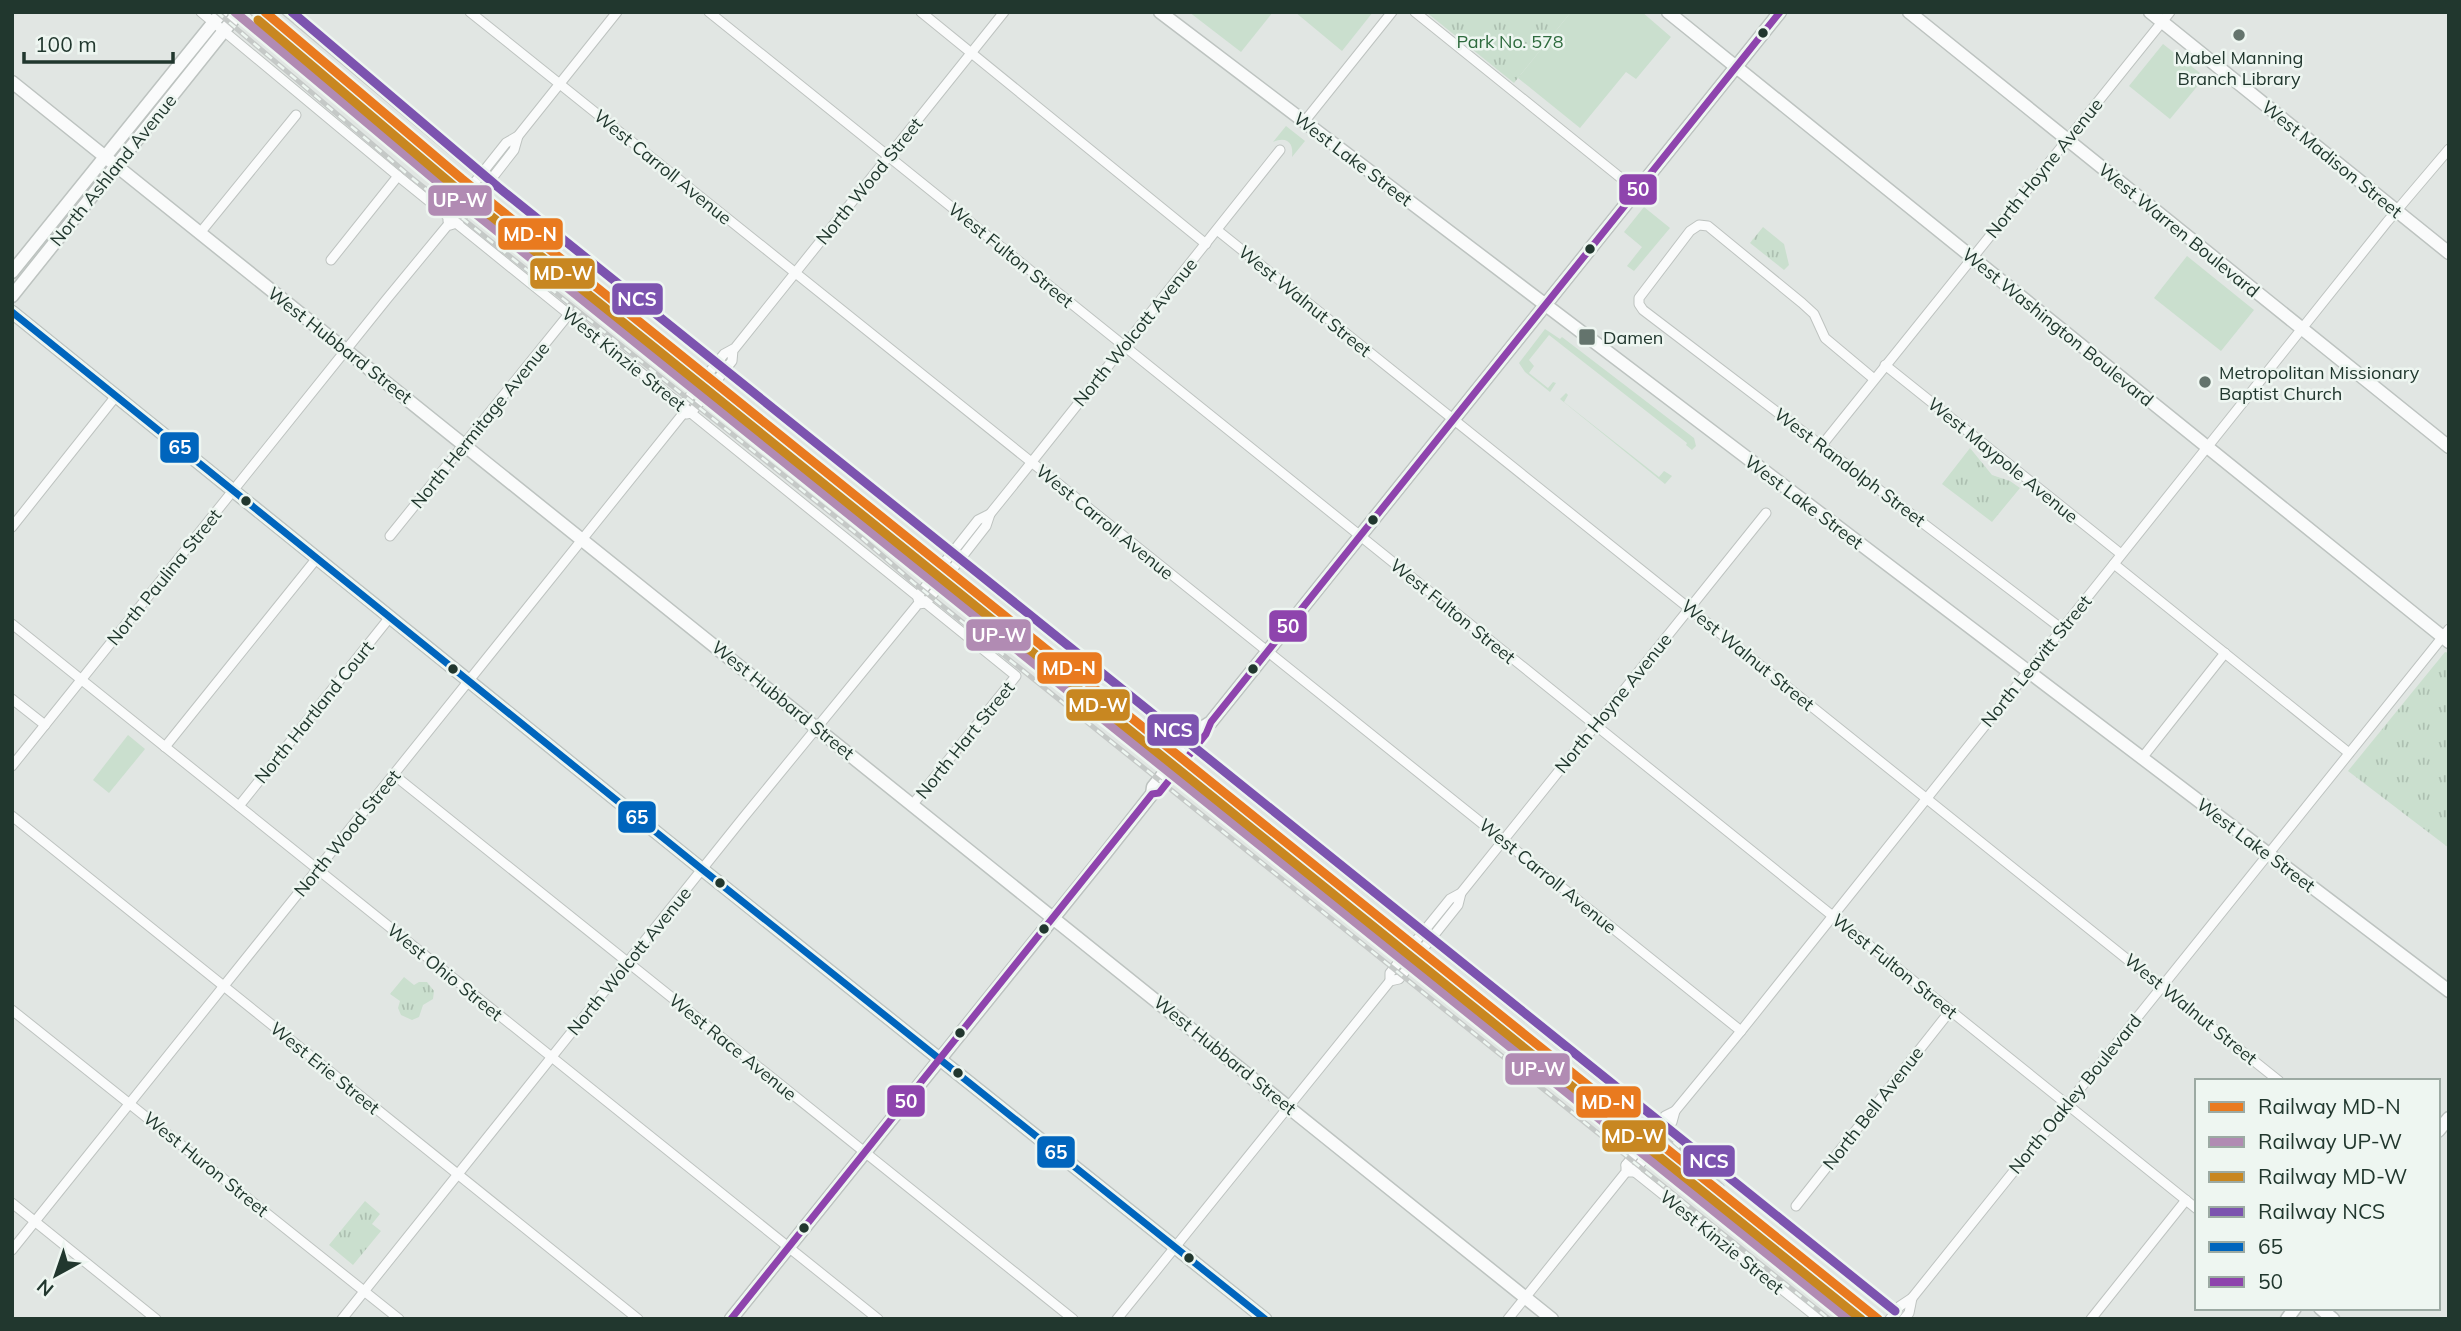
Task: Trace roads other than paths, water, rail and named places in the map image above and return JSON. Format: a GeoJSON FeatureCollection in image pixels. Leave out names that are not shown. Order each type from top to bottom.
{"type":"FeatureCollection","features":[{"type":"Feature","properties":{"kind":"main road","name":"North Ashland Avenue"},"geometry":{"type":"LineString","coordinates":[[12,272],[104,157],[220,22],[239,12]]}},
{"type":"Feature","properties":{"kind":"main road","name":"West Lake Street"},"geometry":{"type":"LineString","coordinates":[[1160,12],[2449,991]]}},
{"type":"Feature","properties":{"kind":"main road","name":"West Washington Boulevard"},"geometry":{"type":"LineString","coordinates":[[1668,12],[2207,447],[2447,636]]}},
{"type":"Feature","properties":{"kind":"main road"},"geometry":{"type":"LineString","coordinates":[[731,1319],[1152,794],[1153,787],[1200,729],[1211,722],[1780,12]]}},
{"type":"Feature","properties":{"kind":"main road","name":"West Warren Boulevard"},"geometry":{"type":"LineString","coordinates":[[1909,12],[2449,447]]}},
{"type":"Feature","properties":{"kind":"main road","name":"West Madison Street"},"geometry":{"type":"LineString","coordinates":[[2150,12],[2166,17],[2449,253]]}},
{"type":"Feature","properties":{"kind":"main road","name":"North Ashland Avenue"},"geometry":{"type":"LineString","coordinates":[[12,296],[116,167],[220,22]]}},
{"type":"Feature","properties":{"kind":"main road","name":"West Hubbard Street"},"geometry":{"type":"LineString","coordinates":[[12,82],[1552,1319]]}},
{"type":"Feature","properties":{"kind":"main road"},"geometry":{"type":"LineString","coordinates":[[12,312],[1265,1319]]}},
{"type":"Feature","properties":{"kind":"street","name":"West Kinzie Street"},"geometry":{"type":"LineString","coordinates":[[201,12],[220,22],[451,222],[569,314],[685,411],[1016,676]]}},
{"type":"Feature","properties":{"kind":"street","name":"West Carroll Avenue"},"geometry":{"type":"LineString","coordinates":[[470,12],[1741,1031]]}},
{"type":"Feature","properties":{"kind":"street","name":"North Paulina Street"},"geometry":{"type":"LineString","coordinates":[[12,766],[451,222],[514,150],[518,136],[617,12]]}},
{"type":"Feature","properties":{"kind":"street","name":"West Fulton Street"},"geometry":{"type":"LineString","coordinates":[[709,12],[2195,1207]]}},
{"type":"Feature","properties":{"kind":"street"},"geometry":{"type":"LineString","coordinates":[[921,12],[1206,244]]}},
{"type":"Feature","properties":{"kind":"street","name":"North Wood Street"},"geometry":{"type":"LineString","coordinates":[[12,1250],[685,411],[732,360],[733,350],[1004,12]]}},
{"type":"Feature","properties":{"kind":"street"},"geometry":{"type":"LineString","coordinates":[[1304,122],[1392,12]]}},
{"type":"Feature","properties":{"kind":"street"},"geometry":{"type":"LineString","coordinates":[[1415,12],[1637,191]]}},
{"type":"Feature","properties":{"kind":"street","name":"North Hoyne Avenue"},"geometry":{"type":"LineString","coordinates":[[1822,445],[2166,17]]}},
{"type":"Feature","properties":{"kind":"street"},"geometry":{"type":"LineString","coordinates":[[200,233],[296,115]]}},
{"type":"Feature","properties":{"kind":"street","name":"North Leavitt Street"},"geometry":{"type":"LineString","coordinates":[[1508,1319],[1628,1170],[1665,1116],[1675,1111],[1741,1031],[2207,447],[2449,149]]}},
{"type":"Feature","properties":{"kind":"street","name":"North Wolcott Avenue"},"geometry":{"type":"LineString","coordinates":[[342,1319],[920,601],[978,520],[990,514],[1280,150]]}},
{"type":"Feature","properties":{"kind":"street"},"geometry":{"type":"LineString","coordinates":[[331,260],[398,176]]}},
{"type":"Feature","properties":{"kind":"street","name":"West Randolph Street"},"geometry":{"type":"LineString","coordinates":[[1874,379],[1825,338],[1814,314],[1708,226],[1699,225],[1690,230],[1639,298],[1643,310],[2062,629]]}},
{"type":"Feature","properties":{"kind":"street","name":"West Walnut Street"},"geometry":{"type":"LineString","coordinates":[[1217,230],[2277,1079]]}},
{"type":"Feature","properties":{"kind":"street","name":"North Hermitage Avenue"},"geometry":{"type":"LineString","coordinates":[[390,536],[569,314]]}},
{"type":"Feature","properties":{"kind":"street","name":"West Maypole Avenue"},"geometry":{"type":"LineString","coordinates":[[1885,365],[2122,554]]}},
{"type":"Feature","properties":{"kind":"street"},"geometry":{"type":"LineString","coordinates":[[12,527],[116,396]]}},
{"type":"Feature","properties":{"kind":"street","name":"North Hoyne Avenue"},"geometry":{"type":"LineString","coordinates":[[1117,1319],[1390,981],[1399,979],[1458,905],[1461,892],[1766,513]]}},
{"type":"Feature","properties":{"kind":"street"},"geometry":{"type":"LineString","coordinates":[[165,747],[317,558]]}},
{"type":"Feature","properties":{"kind":"street"},"geometry":{"type":"LineString","coordinates":[[2114,564],[2349,753]]}},
{"type":"Feature","properties":{"kind":"street","name":"North Hartland Court"},"geometry":{"type":"LineString","coordinates":[[239,806],[390,617]]}},
{"type":"Feature","properties":{"kind":"street","name":"West Ohio Street"},"geometry":{"type":"LineString","coordinates":[[12,624],[878,1319]]}},
{"type":"Feature","properties":{"kind":"street","name":"North Oakley Boulevard"},"geometry":{"type":"LineString","coordinates":[[1890,1319],[1900,1306],[1912,1298],[2349,753],[2447,636]]}},
{"type":"Feature","properties":{"kind":"street"},"geometry":{"type":"LineString","coordinates":[[2142,758],[2225,653]]}},
{"type":"Feature","properties":{"kind":"street","name":"North Hart Street"},"geometry":{"type":"LineString","coordinates":[[913,804],[1016,676]]}},
{"type":"Feature","properties":{"kind":"street"},"geometry":{"type":"LineString","coordinates":[[12,699],[45,725]]}},
{"type":"Feature","properties":{"kind":"street","name":"West Race Avenue"},"geometry":{"type":"LineString","coordinates":[[394,775],[1073,1319]]}},
{"type":"Feature","properties":{"kind":"street","name":"West Erie Street"},"geometry":{"type":"LineString","coordinates":[[12,816],[638,1319]]}},
{"type":"Feature","properties":{"kind":"street","name":"West Huron Street"},"geometry":{"type":"LineString","coordinates":[[12,1010],[399,1319]]}},
{"type":"Feature","properties":{"kind":"street","name":"North Bell Avenue"},"geometry":{"type":"LineString","coordinates":[[1796,1206],[1950,1011]]}},
{"type":"Feature","properties":{"kind":"street","name":"West Kinzie Street"},"geometry":{"type":"LineString","coordinates":[[1628,1170],[1819,1319]]}},
{"type":"Feature","properties":{"kind":"street"},"geometry":{"type":"LineString","coordinates":[[2091,1319],[2186,1200]]}},
{"type":"Feature","properties":{"kind":"street"},"geometry":{"type":"LineString","coordinates":[[12,1203],[156,1319]]}},
{"type":"Feature","properties":{"kind":"street","name":"North Oakley Boulevard"},"geometry":{"type":"LineString","coordinates":[[1904,1319],[1909,1312],[1912,1298]]}},
{"type":"Feature","properties":{"kind":"railway"},"geometry":{"type":"LineString","coordinates":[[217,12],[412,178],[1829,1319]]}},
{"type":"Feature","properties":{"kind":"railway"},"geometry":{"type":"LineString","coordinates":[[245,12],[454,189],[1858,1319]]}},
{"type":"Feature","properties":{"kind":"railway"},"geometry":{"type":"LineString","coordinates":[[283,12],[495,190],[1649,1119],[1722,1186]]}},
{"type":"Feature","properties":{"kind":"rail line","name":"UP-W"},"geometry":{"type":"LineString","coordinates":[[235,12],[476,214],[1848,1319]]}},
{"type":"Feature","properties":{"kind":"rail line","name":"MD-N"},"geometry":{"type":"LineString","coordinates":[[265,12],[462,179],[1878,1319]]}},
{"type":"Feature","properties":{"kind":"rail line","name":"NCS"},"geometry":{"type":"LineString","coordinates":[[292,12],[498,187],[1895,1311]]}},
{"type":"Feature","properties":{"kind":"rail line","name":"MD-W"},"geometry":{"type":"LineString","coordinates":[[258,20],[455,187],[1861,1319]]}},
{"type":"Feature","properties":{"kind":"place","name":"Mabel Manning Branch Library"},"geometry":{"type":"Point","coordinates":[2239,35]}},
{"type":"Feature","properties":{"kind":"place","name":"Damen"},"geometry":{"type":"Point","coordinates":[1587,337]}},
{"type":"Feature","properties":{"kind":"place","name":"Metropolitan Missionary Baptist Church"},"geometry":{"type":"Point","coordinates":[2205,382]}},
{"type":"Feature","properties":{"kind":"park label","name":"Park No. 578"},"geometry":{"type":"Point","coordinates":[1510,41]}}]}
